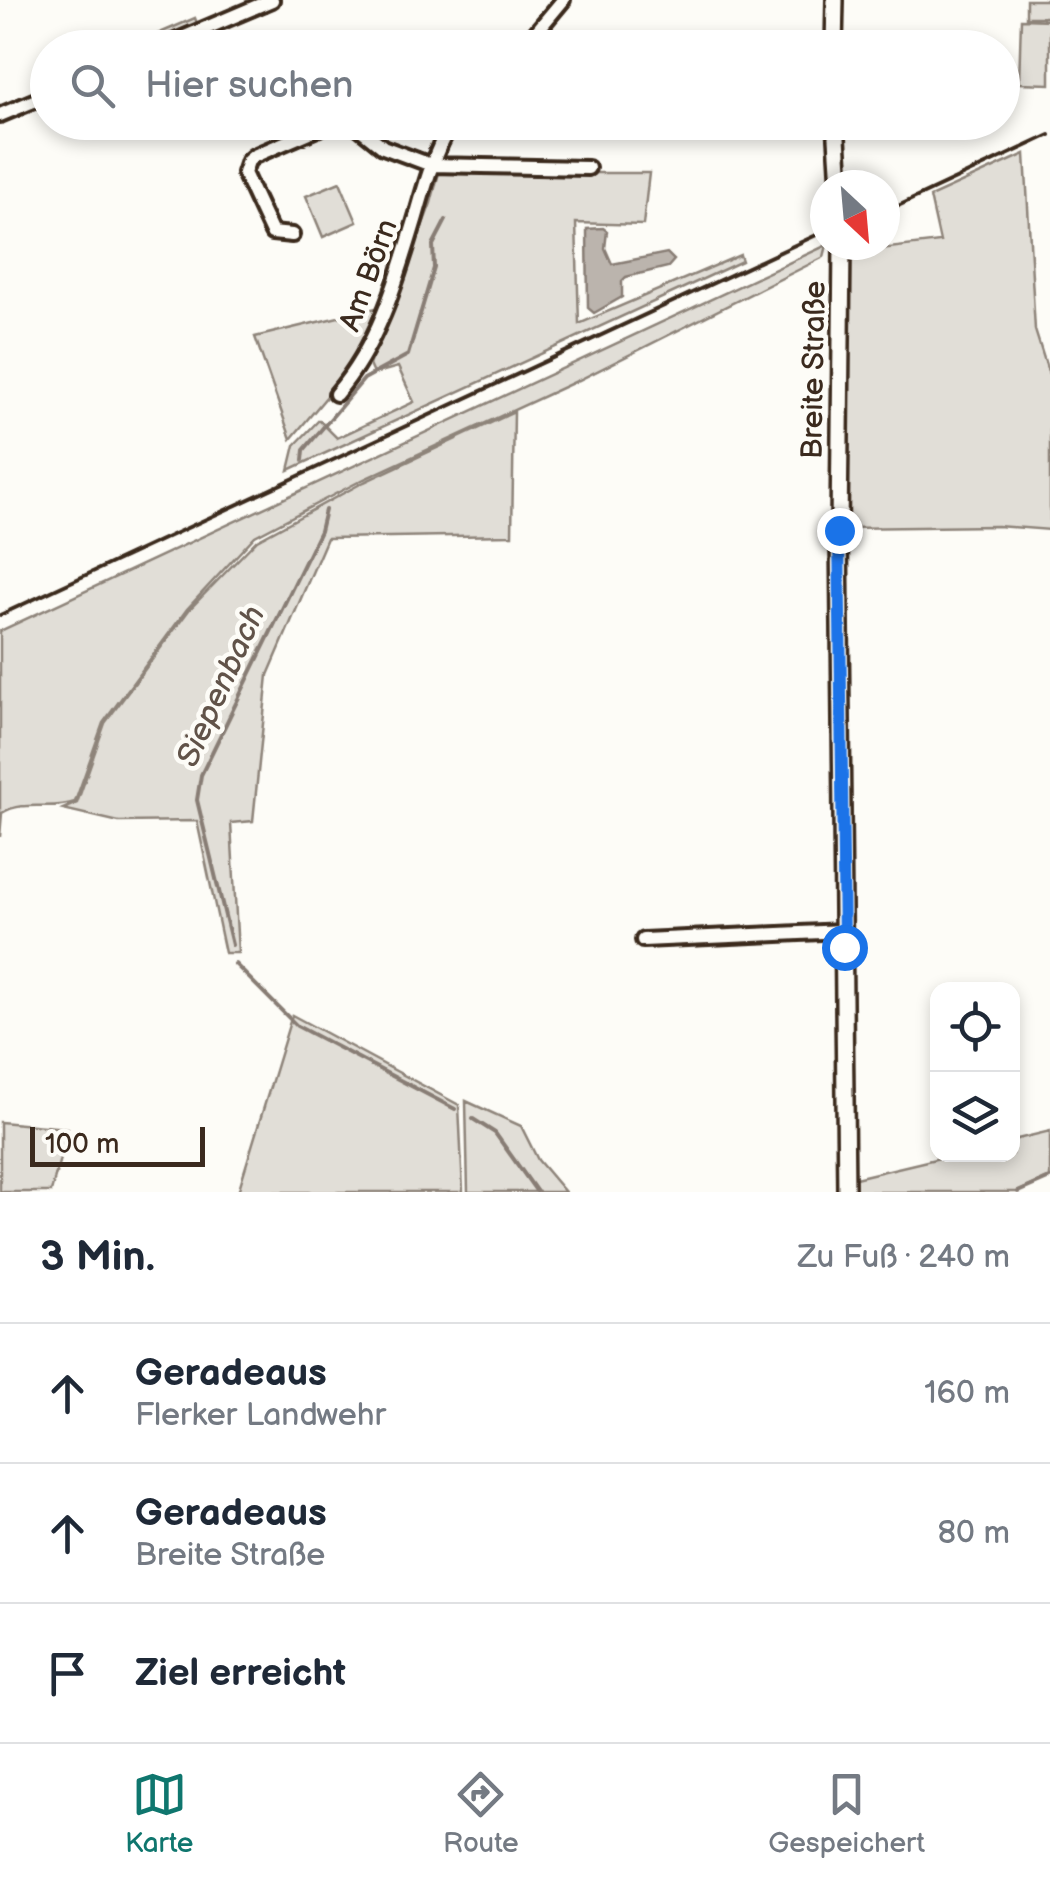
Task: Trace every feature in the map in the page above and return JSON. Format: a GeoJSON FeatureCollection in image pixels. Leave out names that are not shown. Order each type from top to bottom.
{"type":"FeatureCollection","features":[{"type":"Feature","properties":{"kind":"street"},"geometry":{"type":"LineString","coordinates":[[201,30],[272,0]]}},
{"type":"Feature","properties":{"kind":"street"},"geometry":{"type":"LineString","coordinates":[[539,30],[563,0]]}},
{"type":"Feature","properties":{"kind":"street"},"geometry":{"type":"LineString","coordinates":[[835,30],[836,0]]}},
{"type":"Feature","properties":{"kind":"street"},"geometry":{"type":"LineString","coordinates":[[0,115],[30,102]]}},
{"type":"Feature","properties":{"kind":"street"},"geometry":{"type":"LineString","coordinates":[[291,140],[254,156],[244,173],[272,232],[292,235]]}},
{"type":"Feature","properties":{"kind":"street"},"geometry":{"type":"LineString","coordinates":[[374,140],[431,165],[588,168]]}},
{"type":"Feature","properties":{"kind":"street","name":"Am Börn"},"geometry":{"type":"LineString","coordinates":[[336,394],[370,347],[398,274],[431,165],[443,140]]}},
{"type":"Feature","properties":{"kind":"street"},"geometry":{"type":"LineString","coordinates":[[837,140],[839,170]]}},
{"type":"Feature","properties":{"kind":"street","name":"Breite Straße"},"geometry":{"type":"LineString","coordinates":[[842,260],[846,1192]]}},
{"type":"Feature","properties":{"kind":"street"},"geometry":{"type":"LineString","coordinates":[[643,940],[843,931]]}},
{"type":"Feature","properties":{"kind":"shaded area"},"geometry":{"type":"Polygon","coordinates":[[[1026,0],[1050,0],[1050,17],[1026,17],[1026,0]]]}},
{"type":"Feature","properties":{"kind":"shaded area"},"geometry":{"type":"Polygon","coordinates":[[[195,18],[199,29],[196,30],[167,30],[195,18]]]}},
{"type":"Feature","properties":{"kind":"shaded area"},"geometry":{"type":"Polygon","coordinates":[[[1021,19],[1050,20],[1050,84],[1020,83],[1021,19]]]}},
{"type":"Feature","properties":{"kind":"shaded area"},"geometry":{"type":"Polygon","coordinates":[[[1025,154],[1035,330],[1050,378],[1050,530],[997,526],[843,528],[846,260],[900,260],[900,247],[940,242],[930,197],[1025,154]]]}},
{"type":"Feature","properties":{"kind":"shaded area"},"geometry":{"type":"Polygon","coordinates":[[[439,173],[649,173],[643,225],[576,223],[579,324],[740,255],[742,261],[289,470],[295,445],[319,420],[337,438],[414,402],[398,367],[373,374],[369,365],[439,173]]]}},
{"type":"Feature","properties":{"kind":"shaded area"},"geometry":{"type":"Polygon","coordinates":[[[340,182],[357,222],[323,237],[306,196],[340,182]]]}},
{"type":"Feature","properties":{"kind":"shaded area"},"geometry":{"type":"Polygon","coordinates":[[[587,229],[607,231],[605,248],[612,264],[667,253],[674,260],[668,267],[626,277],[622,281],[622,297],[594,313],[588,308],[587,229]]]}},
{"type":"Feature","properties":{"kind":"shaded area"},"geometry":{"type":"Polygon","coordinates":[[[810,253],[810,260],[818,260],[579,380],[364,479],[255,536],[187,609],[103,723],[75,802],[10,809],[2,813],[0,837],[0,631],[810,253]]]}},
{"type":"Feature","properties":{"kind":"shaded area"},"geometry":{"type":"Polygon","coordinates":[[[376,308],[358,359],[291,439],[255,337],[376,308]]]}},
{"type":"Feature","properties":{"kind":"shaded area"},"geometry":{"type":"Polygon","coordinates":[[[514,412],[512,535],[327,538],[268,675],[253,821],[231,823],[238,953],[225,953],[197,821],[119,822],[63,809],[77,803],[105,723],[189,610],[257,540],[364,482],[514,412]]]}},
{"type":"Feature","properties":{"kind":"shaded area"},"geometry":{"type":"Polygon","coordinates":[[[292,1015],[459,1105],[463,1192],[238,1192],[292,1015]]]}},
{"type":"Feature","properties":{"kind":"shaded area"},"geometry":{"type":"Polygon","coordinates":[[[466,1101],[521,1126],[538,1160],[565,1192],[468,1192],[466,1101]]]}},
{"type":"Feature","properties":{"kind":"shaded area"},"geometry":{"type":"Polygon","coordinates":[[[0,1122],[68,1128],[51,1192],[0,1192],[0,1122]]]}},
{"type":"Feature","properties":{"kind":"shaded area"},"geometry":{"type":"Polygon","coordinates":[[[1050,1131],[1050,1177],[1017,1192],[848,1192],[847,1180],[930,1160],[1020,1162],[1020,1138],[1050,1131]]]}},
{"type":"Feature","properties":{"kind":"waterway"},"geometry":{"type":"LineString","coordinates":[[303,460],[304,450],[364,379],[408,355],[434,268],[433,245],[446,220]]}},
{"type":"Feature","properties":{"kind":"waterway","name":"Siepenbach"},"geometry":{"type":"LineString","coordinates":[[232,945],[197,800],[201,775],[320,531],[325,510]]}},
{"type":"Feature","properties":{"kind":"waterway","name":"Siepenbach"},"geometry":{"type":"LineString","coordinates":[[235,964],[297,1026],[455,1109]]}},
{"type":"Feature","properties":{"kind":"waterway","name":"Siepenbach"},"geometry":{"type":"LineString","coordinates":[[473,1119],[495,1133],[537,1192]]}},
{"type":"Feature","properties":{"kind":"waterway"},"geometry":{"type":"LineString","coordinates":[[1018,1192],[1050,1178]]}},
{"type":"Feature","properties":{"kind":"railway"},"geometry":{"type":"LineString","coordinates":[[900,205],[1050,135]]}},
{"type":"Feature","properties":{"kind":"railway"},"geometry":{"type":"LineString","coordinates":[[0,615],[810,238]]}},
{"type":"Feature","properties":{"kind":"route"},"geometry":{"type":"LineString","coordinates":[[839,530],[844,947]]}}]}
